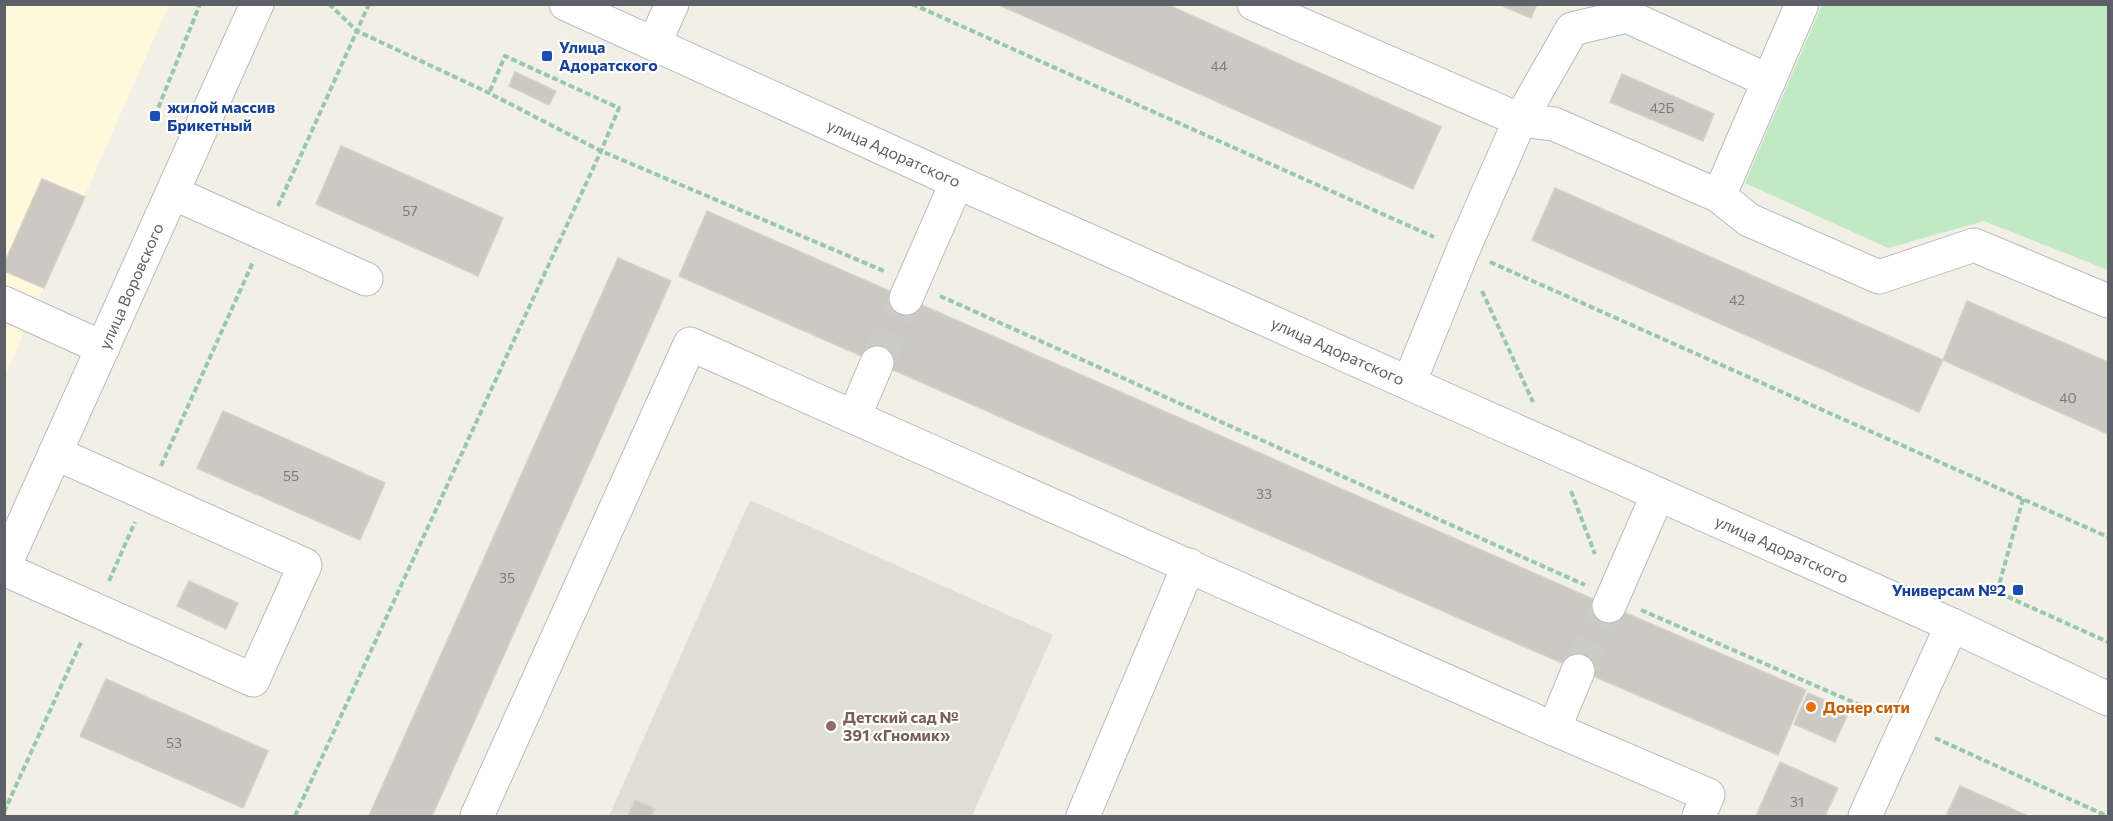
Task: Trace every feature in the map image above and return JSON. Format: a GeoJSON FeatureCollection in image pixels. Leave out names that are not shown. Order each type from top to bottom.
{"type":"FeatureCollection","features":[{"type":"Feature","properties":{"kind":"street","name":"улица Воровского"},"geometry":{"type":"LineString","coordinates":[[4,568],[257,4]]}},
{"type":"Feature","properties":{"kind":"street","name":"улица Адоратского"},"geometry":{"type":"LineString","coordinates":[[566,4],[957,182],[1952,625],[2109,699]]}},
{"type":"Feature","properties":{"kind":"street"},"geometry":{"type":"LineString","coordinates":[[654,44],[672,4]]}},
{"type":"Feature","properties":{"kind":"street"},"geometry":{"type":"LineString","coordinates":[[1254,4],[1520,120],[1554,124],[1719,196],[1749,220],[1879,277],[1974,245],[2109,301]]}},
{"type":"Feature","properties":{"kind":"street"},"geometry":{"type":"LineString","coordinates":[[1719,196],[1802,4]]}},
{"type":"Feature","properties":{"kind":"street"},"geometry":{"type":"LineString","coordinates":[[1409,383],[1463,250],[1520,120],[1572,29],[1629,10],[1769,81]]}},
{"type":"Feature","properties":{"kind":"street"},"geometry":{"type":"LineString","coordinates":[[909,290],[957,182]]}},
{"type":"Feature","properties":{"kind":"street"},"geometry":{"type":"LineString","coordinates":[[172,193],[366,279]]}},
{"type":"Feature","properties":{"kind":"street"},"geometry":{"type":"LineString","coordinates":[[4,303],[103,348]]}},
{"type":"Feature","properties":{"kind":"street"},"geometry":{"type":"LineString","coordinates":[[484,814],[690,344],[1554,729],[1708,795],[1699,816]]}},
{"type":"Feature","properties":{"kind":"street"},"geometry":{"type":"LineString","coordinates":[[854,417],[877,363]]}},
{"type":"Feature","properties":{"kind":"street"},"geometry":{"type":"LineString","coordinates":[[4,568],[253,680],[305,565],[55,453]]}},
{"type":"Feature","properties":{"kind":"street"},"geometry":{"type":"LineString","coordinates":[[1610,602],[1658,494]]}},
{"type":"Feature","properties":{"kind":"street"},"geometry":{"type":"LineString","coordinates":[[1083,816],[1189,566]]}},
{"type":"Feature","properties":{"kind":"street"},"geometry":{"type":"LineString","coordinates":[[1865,816],[1952,625]]}},
{"type":"Feature","properties":{"kind":"street"},"geometry":{"type":"LineString","coordinates":[[1554,729],[1578,670]]}},
{"type":"Feature","properties":{"kind":"path"},"geometry":{"type":"LineString","coordinates":[[155,116],[200,4]]}},
{"type":"Feature","properties":{"kind":"path"},"geometry":{"type":"LineString","coordinates":[[328,4],[357,31],[489,93],[601,151],[1610,602],[1907,725],[2106,816]]}},
{"type":"Feature","properties":{"kind":"path"},"geometry":{"type":"LineString","coordinates":[[4,812],[369,4]]}},
{"type":"Feature","properties":{"kind":"path"},"geometry":{"type":"LineString","coordinates":[[912,4],[2109,537]]}},
{"type":"Feature","properties":{"kind":"path"},"geometry":{"type":"LineString","coordinates":[[295,816],[619,108],[505,56],[489,93]]}},
{"type":"Feature","properties":{"kind":"path"},"geometry":{"type":"LineString","coordinates":[[2023,499],[1997,592],[2109,642]]}},
{"type":"Feature","properties":{"kind":"shaded area"},"geometry":{"type":"Polygon","coordinates":[[[5,5],[169,5],[5,376],[5,5]]]}},
{"type":"Feature","properties":{"kind":"shaded area","name":"Детский сад № 391 «Гномик»"},"geometry":{"type":"Polygon","coordinates":[[[750,500],[1053,635],[972,816],[609,816],[750,500]]]}},
{"type":"Feature","properties":{"kind":"green space"},"geometry":{"type":"Polygon","coordinates":[[[1822,5],[2108,5],[2108,270],[1984,221],[1888,248],[1745,183],[1822,5]]]}},
{"type":"Feature","properties":{"kind":"building"},"geometry":{"type":"Polygon","coordinates":[[[997,4],[1166,4],[1441,127],[1413,189],[997,4]]]}},
{"type":"Feature","properties":{"kind":"building"},"geometry":{"type":"Polygon","coordinates":[[[1498,4],[1537,4],[1531,18],[1498,4]]]}},
{"type":"Feature","properties":{"kind":"building"},"geometry":{"type":"Polygon","coordinates":[[[515,72],[556,91],[549,105],[509,86],[515,72]]]}},
{"type":"Feature","properties":{"kind":"building"},"geometry":{"type":"Polygon","coordinates":[[[1622,74],[1714,114],[1703,141],[1610,102],[1622,74]]]}},
{"type":"Feature","properties":{"kind":"building"},"geometry":{"type":"Polygon","coordinates":[[[341,146],[503,218],[478,276],[316,204],[341,146]]]}},
{"type":"Feature","properties":{"kind":"building"},"geometry":{"type":"Polygon","coordinates":[[[42,179],[85,197],[44,288],[4,271],[4,264],[42,179]]]}},
{"type":"Feature","properties":{"kind":"building"},"geometry":{"type":"Polygon","coordinates":[[[1555,188],[1943,360],[1919,412],[1532,240],[1555,188]]]}},
{"type":"Feature","properties":{"kind":"building"},"geometry":{"type":"Polygon","coordinates":[[[707,211],[1806,690],[1778,755],[1518,644],[679,276],[707,211]]]}},
{"type":"Feature","properties":{"kind":"building"},"geometry":{"type":"Polygon","coordinates":[[[618,258],[671,281],[432,816],[369,816],[618,258]]]}},
{"type":"Feature","properties":{"kind":"building"},"geometry":{"type":"Polygon","coordinates":[[[1967,301],[2108,362],[2108,434],[1943,360],[1967,301]]]}},
{"type":"Feature","properties":{"kind":"building"},"geometry":{"type":"Polygon","coordinates":[[[223,411],[385,483],[360,540],[197,468],[223,411]]]}},
{"type":"Feature","properties":{"kind":"building"},"geometry":{"type":"Polygon","coordinates":[[[189,581],[238,603],[226,629],[177,606],[189,581]]]}},
{"type":"Feature","properties":{"kind":"building"},"geometry":{"type":"Polygon","coordinates":[[[106,679],[268,751],[243,808],[80,736],[106,679]]]}},
{"type":"Feature","properties":{"kind":"building"},"geometry":{"type":"Polygon","coordinates":[[[1808,693],[1841,707],[1847,716],[1835,742],[1794,724],[1808,693]]]}},
{"type":"Feature","properties":{"kind":"building"},"geometry":{"type":"Polygon","coordinates":[[[1780,762],[1838,788],[1825,816],[1756,816],[1780,762]]]}},
{"type":"Feature","properties":{"kind":"building"},"geometry":{"type":"Polygon","coordinates":[[[1960,786],[2028,816],[1946,816],[1960,786]]]}},
{"type":"Feature","properties":{"kind":"building"},"geometry":{"type":"Polygon","coordinates":[[[635,800],[655,809],[652,816],[628,816],[635,800]]]}},
{"type":"Feature","properties":{"kind":"tunnel"},"geometry":{"type":"LineString","coordinates":[[877,363],[906,298]]}},
{"type":"Feature","properties":{"kind":"tunnel"},"geometry":{"type":"LineString","coordinates":[[1578,671],[1609,606]]}},
{"type":"Feature","properties":{"kind":"place","name":"Улица Адоратского"},"geometry":{"type":"Point","coordinates":[547,56]}},
{"type":"Feature","properties":{"kind":"place","name":"жилой массив Брикетный"},"geometry":{"type":"Point","coordinates":[155,116]}},
{"type":"Feature","properties":{"kind":"place","name":"Универсам №2"},"geometry":{"type":"Point","coordinates":[2018,590]}},
{"type":"Feature","properties":{"kind":"place","name":"Донер сити"},"geometry":{"type":"Point","coordinates":[1811,707]}},
{"type":"Feature","properties":{"kind":"place","name":"Детский сад № 391 «Гномик»"},"geometry":{"type":"Point","coordinates":[831,726]}}]}
